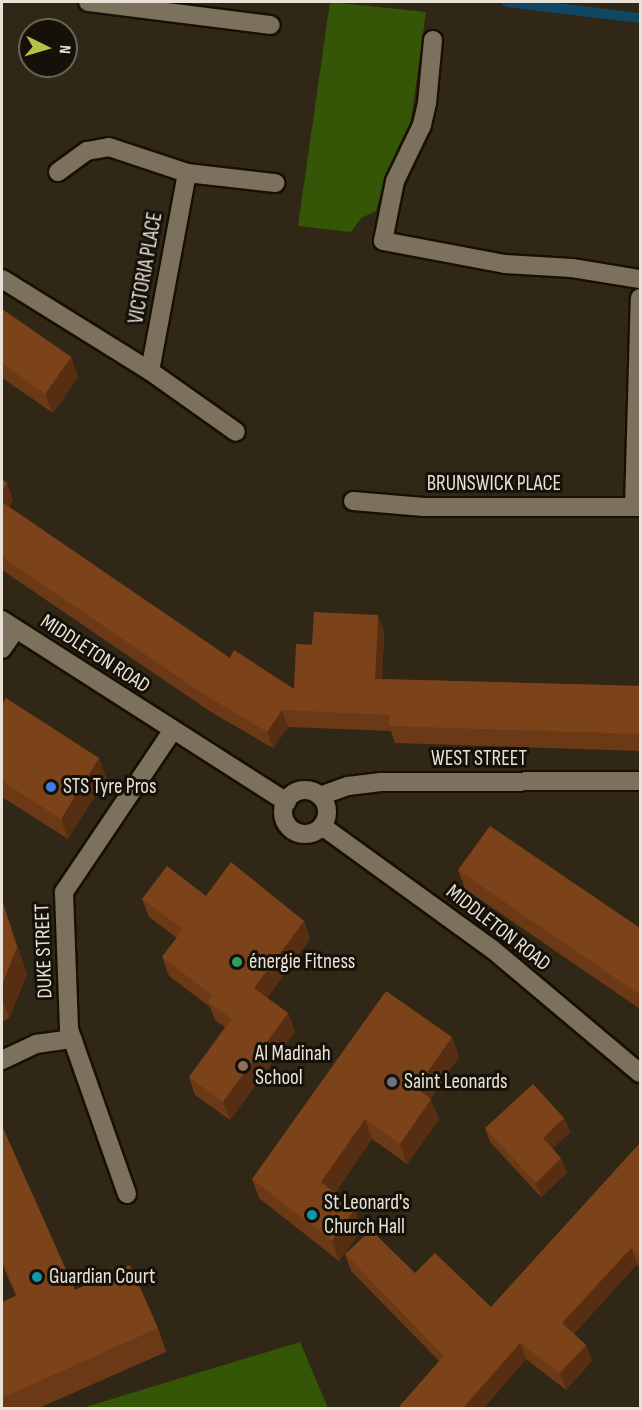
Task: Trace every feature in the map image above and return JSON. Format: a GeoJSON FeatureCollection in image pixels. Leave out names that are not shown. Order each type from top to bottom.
{"type":"FeatureCollection","features":[{"type":"Feature","properties":{"kind":"street"},"geometry":{"type":"LineString","coordinates":[[88,2],[271,26]]}},
{"type":"Feature","properties":{"kind":"street"},"geometry":{"type":"LineString","coordinates":[[433,40],[425,114],[395,181],[383,242],[505,264],[572,268],[640,279]]}},
{"type":"Feature","properties":{"kind":"street"},"geometry":{"type":"LineString","coordinates":[[58,172],[87,151],[109,147],[187,173],[275,183]]}},
{"type":"Feature","properties":{"kind":"street","name":"VICTORIA PLACE"},"geometry":{"type":"LineString","coordinates":[[150,370],[187,173]]}},
{"type":"Feature","properties":{"kind":"street","name":"VICTORIA PLACE"},"geometry":{"type":"LineString","coordinates":[[2,279],[150,370],[236,432]]}},
{"type":"Feature","properties":{"kind":"street","name":"BRUNSWICK PLACE"},"geometry":{"type":"LineString","coordinates":[[353,501],[424,507],[637,507],[640,298]]}},
{"type":"Feature","properties":{"kind":"street"},"geometry":{"type":"LineString","coordinates":[[2,649],[9,625]]}},
{"type":"Feature","properties":{"kind":"street","name":"MIDDLETON ROAD"},"geometry":{"type":"LineString","coordinates":[[9,625],[287,802]]}},
{"type":"Feature","properties":{"kind":"street","name":"DUKE STREET"},"geometry":{"type":"LineString","coordinates":[[127,1194],[69,1029],[64,891],[172,730]]}},
{"type":"Feature","properties":{"kind":"street","name":"WEST STREET"},"geometry":{"type":"LineString","coordinates":[[320,796],[348,786],[381,782],[640,781]]}},
{"type":"Feature","properties":{"kind":"street"},"geometry":{"type":"LineString","coordinates":[[299,791],[320,796],[327,812],[322,826],[309,834],[291,829],[283,813],[287,802],[299,791]]}},
{"type":"Feature","properties":{"kind":"street","name":"MIDDLETON ROAD"},"geometry":{"type":"LineString","coordinates":[[322,826],[492,950],[640,1073]]}},
{"type":"Feature","properties":{"kind":"street"},"geometry":{"type":"LineString","coordinates":[[2,1060],[36,1044],[73,1039]]}},
{"type":"Feature","properties":{"kind":"green space"},"geometry":{"type":"Polygon","coordinates":[[[330,2],[426,12],[410,127],[384,181],[376,211],[361,218],[351,232],[298,226],[330,2]]]}},
{"type":"Feature","properties":{"kind":"green space"},"geometry":{"type":"Polygon","coordinates":[[[300,1342],[328,1408],[82,1408],[300,1342]]]}},
{"type":"Feature","properties":{"kind":"building"},"geometry":{"type":"Polygon","coordinates":[[[2,309],[71,357],[45,394],[2,363],[2,309]]]}},
{"type":"Feature","properties":{"kind":"building"},"geometry":{"type":"Polygon","coordinates":[[[2,479],[7,483],[2,492],[2,479]]]}},
{"type":"Feature","properties":{"kind":"building"},"geometry":{"type":"Polygon","coordinates":[[[2,502],[230,658],[234,650],[294,689],[296,644],[312,645],[314,612],[378,615],[375,679],[640,686],[640,734],[389,726],[390,715],[282,710],[267,732],[205,695],[2,557],[2,502]]]}},
{"type":"Feature","properties":{"kind":"building","name":"STS Tyre Pros"},"geometry":{"type":"Polygon","coordinates":[[[6,698],[99,758],[61,819],[2,781],[2,704],[6,698]]]}},
{"type":"Feature","properties":{"kind":"building"},"geometry":{"type":"Polygon","coordinates":[[[490,826],[640,928],[640,995],[458,870],[490,826]]]}},
{"type":"Feature","properties":{"kind":"building","name":"énergie Fitness"},"geometry":{"type":"Polygon","coordinates":[[[231,862],[304,921],[254,988],[288,1013],[223,1102],[189,1077],[232,1019],[208,1002],[213,996],[162,957],[183,929],[142,899],[167,866],[206,896],[231,862]]]}},
{"type":"Feature","properties":{"kind":"building"},"geometry":{"type":"Polygon","coordinates":[[[2,901],[17,947],[2,985],[2,901]]]}},
{"type":"Feature","properties":{"kind":"building"},"geometry":{"type":"Polygon","coordinates":[[[386,991],[452,1037],[416,1088],[431,1099],[400,1144],[365,1119],[321,1182],[355,1209],[332,1241],[252,1179],[386,991]]]}},
{"type":"Feature","properties":{"kind":"building"},"geometry":{"type":"Polygon","coordinates":[[[533,1084],[564,1118],[543,1138],[561,1158],[536,1183],[485,1128],[533,1084]]]}},
{"type":"Feature","properties":{"kind":"building","name":"Guardian Court"},"geometry":{"type":"Polygon","coordinates":[[[2,1126],[75,1290],[130,1265],[158,1328],[2,1398],[2,1302],[17,1295],[2,1260],[2,1126]]]}},
{"type":"Feature","properties":{"kind":"building"},"geometry":{"type":"Polygon","coordinates":[[[640,1143],[640,1257],[631,1248],[562,1323],[586,1345],[560,1373],[520,1343],[463,1408],[398,1408],[444,1356],[345,1254],[371,1230],[415,1273],[435,1253],[491,1307],[640,1143]]]}},
{"type":"Feature","properties":{"kind":"waterway"},"geometry":{"type":"LineString","coordinates":[[507,2],[640,18]]}},
{"type":"Feature","properties":{"kind":"place","name":"STS Tyre Pros"},"geometry":{"type":"Point","coordinates":[51,787]}},
{"type":"Feature","properties":{"kind":"place","name":"énergie Fitness"},"geometry":{"type":"Point","coordinates":[237,962]}},
{"type":"Feature","properties":{"kind":"place","name":"Al Madinah School"},"geometry":{"type":"Point","coordinates":[243,1066]}},
{"type":"Feature","properties":{"kind":"place","name":"Saint Leonards"},"geometry":{"type":"Point","coordinates":[392,1082]}},
{"type":"Feature","properties":{"kind":"place","name":"St Leonard's Church Hall"},"geometry":{"type":"Point","coordinates":[312,1215]}},
{"type":"Feature","properties":{"kind":"place","name":"Guardian Court"},"geometry":{"type":"Point","coordinates":[37,1277]}}]}
